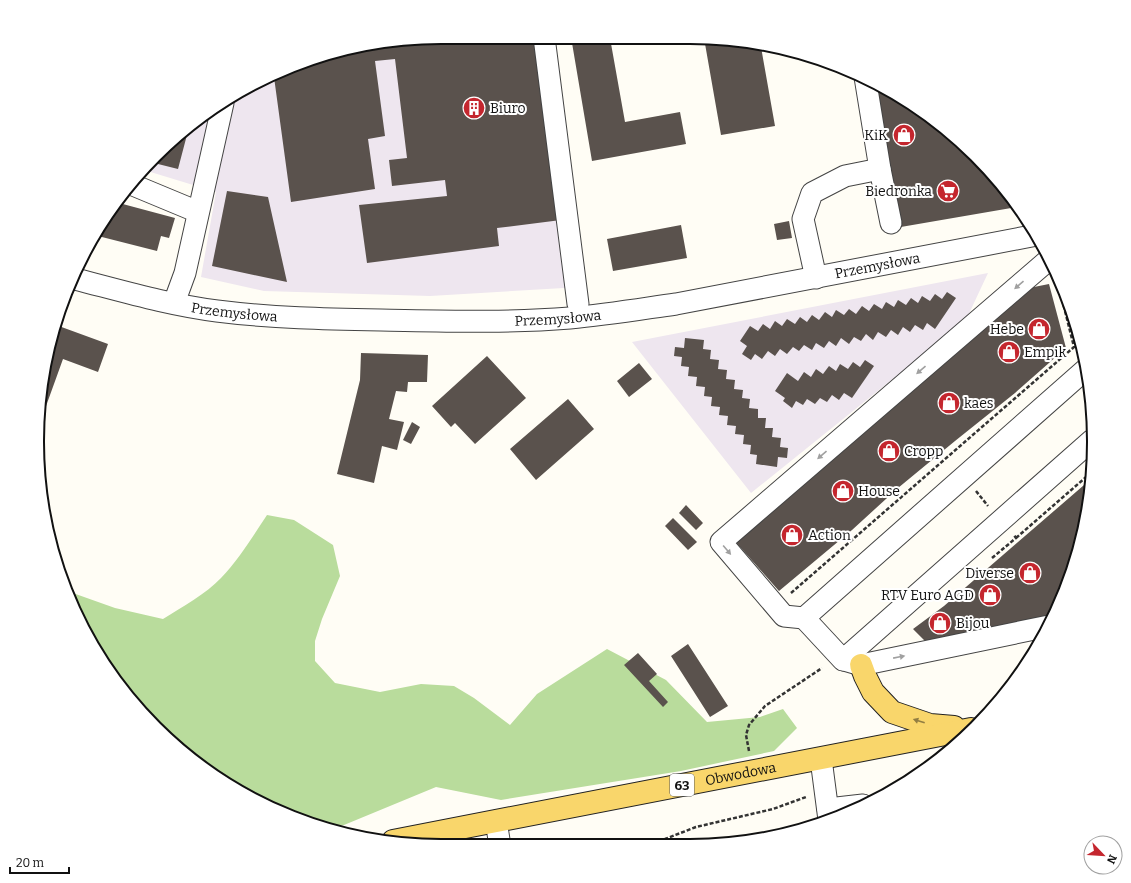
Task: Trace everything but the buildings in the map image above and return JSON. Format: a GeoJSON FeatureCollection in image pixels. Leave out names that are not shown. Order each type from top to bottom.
{"type":"FeatureCollection","features":[{"type":"Feature","properties":{"kind":"main road"},"geometry":{"type":"LineString","coordinates":[[852,662],[865,676],[873,692],[892,712],[930,725],[965,728]]}},
{"type":"Feature","properties":{"kind":"main road","name":"Obwodowa"},"geometry":{"type":"LineString","coordinates":[[411,838],[962,731]]}},
{"type":"Feature","properties":{"kind":"street"},"geometry":{"type":"LineString","coordinates":[[545,44],[578,304]]}},
{"type":"Feature","properties":{"kind":"street"},"geometry":{"type":"LineString","coordinates":[[866,86],[891,223]]}},
{"type":"Feature","properties":{"kind":"street"},"geometry":{"type":"LineString","coordinates":[[174,303],[185,273],[221,111]]}},
{"type":"Feature","properties":{"kind":"street"},"geometry":{"type":"LineString","coordinates":[[816,278],[802,219],[812,193],[845,176],[880,168]]}},
{"type":"Feature","properties":{"kind":"street"},"geometry":{"type":"LineString","coordinates":[[137,187],[198,212]]}},
{"type":"Feature","properties":{"kind":"street","name":"Przemysłowa"},"geometry":{"type":"LineString","coordinates":[[78,280],[174,303],[216,311],[265,316],[311,319],[504,321],[569,318],[676,304],[1030,236]]}},
{"type":"Feature","properties":{"kind":"street"},"geometry":{"type":"LineString","coordinates":[[852,662],[804,618],[784,616],[721,542],[1045,265]]}},
{"type":"Feature","properties":{"kind":"street"},"geometry":{"type":"LineString","coordinates":[[804,618],[1081,374]]}},
{"type":"Feature","properties":{"kind":"street"},"geometry":{"type":"LineString","coordinates":[[852,662],[1087,445]]}},
{"type":"Feature","properties":{"kind":"street"},"geometry":{"type":"LineString","coordinates":[[852,662],[1040,628]]}},
{"type":"Feature","properties":{"kind":"street"},"geometry":{"type":"LineString","coordinates":[[821,759],[827,807],[849,806]]}},
{"type":"Feature","properties":{"kind":"street"},"geometry":{"type":"LineString","coordinates":[[496,821],[499,839]]}},
{"type":"Feature","properties":{"kind":"path"},"geometry":{"type":"LineString","coordinates":[[775,606],[1074,347],[1065,312]]}},
{"type":"Feature","properties":{"kind":"path"},"geometry":{"type":"LineString","coordinates":[[1016,538],[1085,478]]}},
{"type":"Feature","properties":{"kind":"path"},"geometry":{"type":"LineString","coordinates":[[753,772],[746,735],[749,725],[765,706],[822,668],[852,662]]}},
{"type":"Feature","properties":{"kind":"path"},"geometry":{"type":"LineString","coordinates":[[665,839],[696,827],[773,809],[827,807]]}},
{"type":"Feature","properties":{"kind":"shaded area"},"geometry":{"type":"Polygon","coordinates":[[[442,44],[556,44],[581,287],[430,296],[264,291],[201,277],[216,192],[150,172],[179,143],[221,111],[243,97],[289,74],[339,58],[390,47],[442,44]]]}},
{"type":"Feature","properties":{"kind":"shaded area"},"geometry":{"type":"Polygon","coordinates":[[[988,273],[966,320],[751,493],[632,342],[988,273]]]}},
{"type":"Feature","properties":{"kind":"green space"},"geometry":{"type":"Polygon","coordinates":[[[267,515],[294,520],[333,545],[340,576],[322,619],[315,641],[315,661],[335,683],[380,692],[421,684],[454,686],[474,698],[510,725],[537,694],[607,649],[666,680],[707,722],[760,717],[783,709],[797,728],[774,751],[681,771],[501,800],[436,787],[344,825],[314,818],[289,809],[243,786],[200,757],[160,723],[126,683],[111,662],[97,640],[74,593],[115,608],[163,619],[201,595],[215,584],[228,571],[267,515]]]}},
{"type":"Feature","properties":{"kind":"place","name":"Biuro"},"geometry":{"type":"Point","coordinates":[474,108]}},
{"type":"Feature","properties":{"kind":"place","name":"KiK"},"geometry":{"type":"Point","coordinates":[904,135]}},
{"type":"Feature","properties":{"kind":"place","name":"Biedronka"},"geometry":{"type":"Point","coordinates":[948,191]}},
{"type":"Feature","properties":{"kind":"place","name":"Hebe"},"geometry":{"type":"Point","coordinates":[1039,329]}},
{"type":"Feature","properties":{"kind":"place","name":"Empik"},"geometry":{"type":"Point","coordinates":[1009,352]}},
{"type":"Feature","properties":{"kind":"place","name":"kaes"},"geometry":{"type":"Point","coordinates":[949,403]}},
{"type":"Feature","properties":{"kind":"place","name":"Cropp"},"geometry":{"type":"Point","coordinates":[889,451]}},
{"type":"Feature","properties":{"kind":"place","name":"House"},"geometry":{"type":"Point","coordinates":[843,491]}},
{"type":"Feature","properties":{"kind":"place","name":"Action"},"geometry":{"type":"Point","coordinates":[792,535]}},
{"type":"Feature","properties":{"kind":"place","name":"Diverse"},"geometry":{"type":"Point","coordinates":[1030,573]}},
{"type":"Feature","properties":{"kind":"place","name":"RTV Euro AGD"},"geometry":{"type":"Point","coordinates":[990,595]}},
{"type":"Feature","properties":{"kind":"place","name":"Bijou"},"geometry":{"type":"Point","coordinates":[940,623]}}]}
